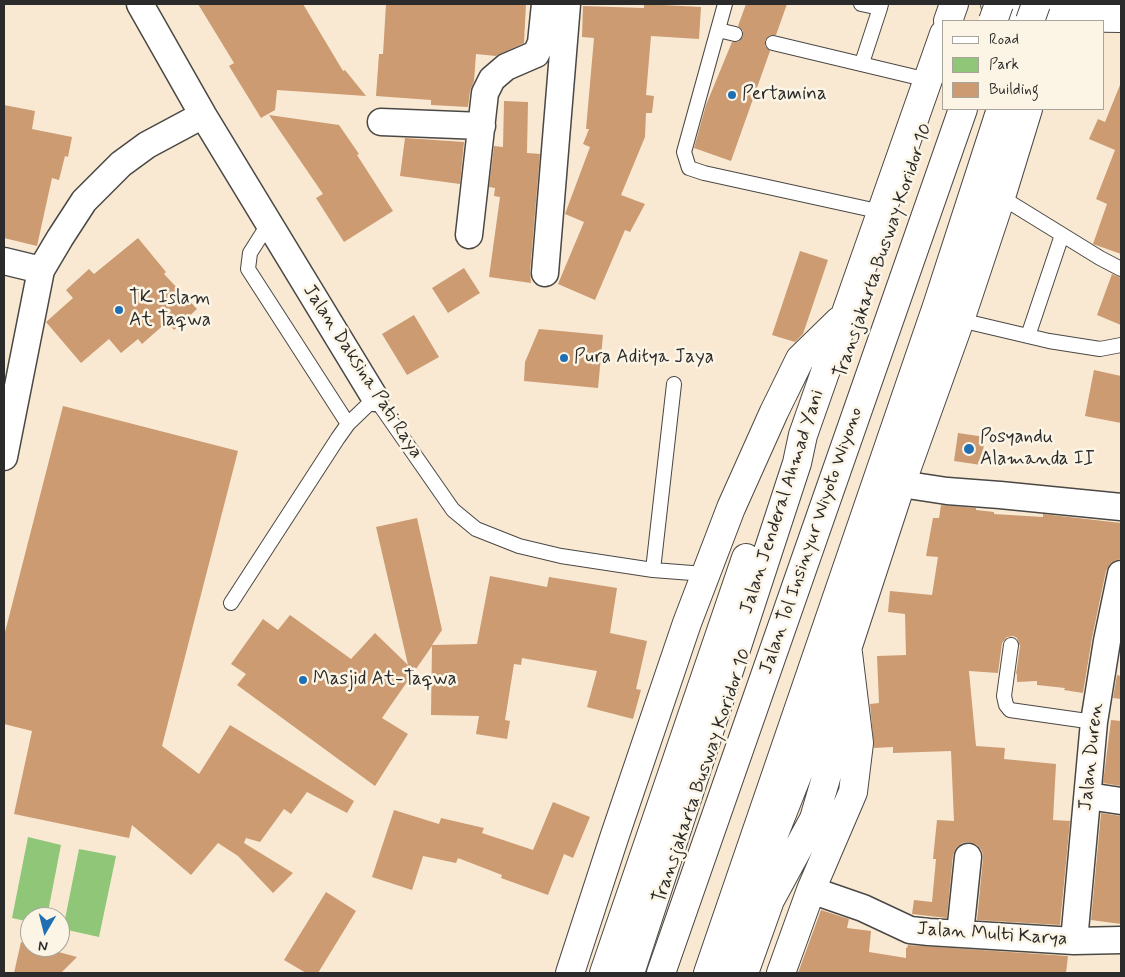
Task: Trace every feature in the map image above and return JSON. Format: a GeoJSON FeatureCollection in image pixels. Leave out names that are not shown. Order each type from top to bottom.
{"type":"FeatureCollection","features":[{"type":"Feature","properties":{"kind":"main road"},"geometry":{"type":"LineString","coordinates":[[948,20],[954,4]]}},
{"type":"Feature","properties":{"kind":"main road"},"geometry":{"type":"LineString","coordinates":[[1092,4],[1121,18]]}},
{"type":"Feature","properties":{"kind":"main road"},"geometry":{"type":"LineString","coordinates":[[997,20],[1030,11],[1121,18]]}},
{"type":"Feature","properties":{"kind":"main road","name":"Jalan Jenderal Ahmad Yani"},"geometry":{"type":"LineString","coordinates":[[630,973],[797,463],[803,435],[942,40]]}},
{"type":"Feature","properties":{"kind":"main road","name":"Jalan Tol Insinyur Wiyoto Wiyono"},"geometry":{"type":"LineString","coordinates":[[661,973],[963,110]]}},
{"type":"Feature","properties":{"kind":"main road"},"geometry":{"type":"LineString","coordinates":[[708,973],[937,306],[1001,110]]}},
{"type":"Feature","properties":{"kind":"main road"},"geometry":{"type":"LineString","coordinates":[[724,973],[746,905],[847,649],[900,484],[960,320],[1002,197],[1028,110]]}},
{"type":"Feature","properties":{"kind":"main road"},"geometry":{"type":"LineString","coordinates":[[570,973],[618,826],[730,508],[800,359],[843,317]]}},
{"type":"Feature","properties":{"kind":"main road"},"geometry":{"type":"LineString","coordinates":[[604,973],[748,552],[786,460],[803,435]]}},
{"type":"Feature","properties":{"kind":"main road"},"geometry":{"type":"LineString","coordinates":[[781,973],[811,890],[853,792],[859,743],[847,649]]}},
{"type":"Feature","properties":{"kind":"main road"},"geometry":{"type":"LineString","coordinates":[[744,973],[770,900],[814,819],[833,754],[836,678]]}},
{"type":"Feature","properties":{"kind":"street","name":"Jalan Daksina Pati Raya"},"geometry":{"type":"LineString","coordinates":[[140,4],[203,115],[375,398]]}},
{"type":"Feature","properties":{"kind":"street"},"geometry":{"type":"LineString","coordinates":[[469,235],[486,93],[492,79],[506,67],[536,54],[541,42],[545,4]]}},
{"type":"Feature","properties":{"kind":"street"},"geometry":{"type":"LineString","coordinates":[[545,273],[567,4]]}},
{"type":"Feature","properties":{"kind":"street"},"geometry":{"type":"LineString","coordinates":[[4,457],[8,409],[41,270],[84,200],[121,164],[147,145],[203,115]]}},
{"type":"Feature","properties":{"kind":"street"},"geometry":{"type":"LineString","coordinates":[[381,122],[482,126]]}},
{"type":"Feature","properties":{"kind":"street"},"geometry":{"type":"LineString","coordinates":[[4,261],[41,270]]}},
{"type":"Feature","properties":{"kind":"street"},"geometry":{"type":"LineString","coordinates":[[900,484],[948,491],[1000,494],[1121,507]]}},
{"type":"Feature","properties":{"kind":"street","name":"Jalan Duren"},"geometry":{"type":"LineString","coordinates":[[1074,941],[1094,722],[1114,643],[1121,574]]}},
{"type":"Feature","properties":{"kind":"street"},"geometry":{"type":"LineString","coordinates":[[1088,796],[1121,801]]}},
{"type":"Feature","properties":{"kind":"street"},"geometry":{"type":"LineString","coordinates":[[960,934],[968,857]]}},
{"type":"Feature","properties":{"kind":"street","name":"Jalan Multi Karya"},"geometry":{"type":"LineString","coordinates":[[811,890],[863,908],[910,930],[1074,941],[1121,940]]}},
{"type":"Feature","properties":{"kind":"lane"},"geometry":{"type":"LineString","coordinates":[[725,4],[684,152],[689,168],[704,173],[882,212]]}},
{"type":"Feature","properties":{"kind":"lane"},"geometry":{"type":"LineString","coordinates":[[861,4],[881,6],[862,64]]}},
{"type":"Feature","properties":{"kind":"lane"},"geometry":{"type":"LineString","coordinates":[[982,20],[988,4]]}},
{"type":"Feature","properties":{"kind":"lane"},"geometry":{"type":"LineString","coordinates":[[718,30],[735,34]]}},
{"type":"Feature","properties":{"kind":"lane"},"geometry":{"type":"LineString","coordinates":[[773,43],[928,80]]}},
{"type":"Feature","properties":{"kind":"lane","name":"Transjakarta Busway Koridor 10"},"geometry":{"type":"LineString","coordinates":[[655,973],[953,110]]}},
{"type":"Feature","properties":{"kind":"lane"},"geometry":{"type":"LineString","coordinates":[[698,973],[950,238],[991,110]]}},
{"type":"Feature","properties":{"kind":"lane"},"geometry":{"type":"LineString","coordinates":[[1002,197],[1121,269]]}},
{"type":"Feature","properties":{"kind":"lane"},"geometry":{"type":"LineString","coordinates":[[269,223],[250,253],[248,269],[348,424]]}},
{"type":"Feature","properties":{"kind":"lane"},"geometry":{"type":"LineString","coordinates":[[1028,336],[1062,235]]}},
{"type":"Feature","properties":{"kind":"lane"},"geometry":{"type":"LineString","coordinates":[[960,320],[1028,336],[1100,349],[1121,345]]}},
{"type":"Feature","properties":{"kind":"lane"},"geometry":{"type":"LineString","coordinates":[[653,570],[674,384]]}},
{"type":"Feature","properties":{"kind":"lane"},"geometry":{"type":"LineString","coordinates":[[231,603],[348,424],[375,398]]}},
{"type":"Feature","properties":{"kind":"lane","name":"Jalan Daksina Pati Raya"},"geometry":{"type":"LineString","coordinates":[[375,398],[453,510],[476,529],[519,546],[561,556],[653,570],[706,574]]}},
{"type":"Feature","properties":{"kind":"lane"},"geometry":{"type":"LineString","coordinates":[[1011,644],[1004,696],[1006,705],[1010,710],[1094,722]]}},
{"type":"Feature","properties":{"kind":"green space"},"geometry":{"type":"Polygon","coordinates":[[[28,837],[61,845],[49,907],[20,907],[20,920],[12,918],[28,837]]]}},
{"type":"Feature","properties":{"kind":"green space"},"geometry":{"type":"Polygon","coordinates":[[[79,849],[116,856],[99,937],[70,931],[70,907],[67,907],[79,849]]]}},
{"type":"Feature","properties":{"kind":"building"},"geometry":{"type":"Polygon","coordinates":[[[198,4],[303,4],[343,71],[345,70],[366,96],[277,90],[275,110],[261,118],[229,66],[234,63],[198,4]]]}},
{"type":"Feature","properties":{"kind":"building"},"geometry":{"type":"Polygon","coordinates":[[[386,4],[526,4],[524,43],[496,56],[476,54],[474,81],[470,91],[468,107],[431,105],[431,100],[376,96],[379,54],[383,54],[386,4]]]}},
{"type":"Feature","properties":{"kind":"building"},"geometry":{"type":"Polygon","coordinates":[[[644,4],[701,7],[699,39],[651,36],[646,95],[654,96],[652,113],[646,113],[645,137],[621,195],[645,204],[630,232],[625,230],[595,300],[558,284],[584,222],[565,214],[590,147],[583,144],[589,129],[586,129],[594,38],[582,37],[583,6],[644,8],[644,4]]]}},
{"type":"Feature","properties":{"kind":"building","name":"Pertamina"},"geometry":{"type":"Polygon","coordinates":[[[746,4],[787,4],[776,35],[770,35],[765,41],[765,46],[770,51],[731,161],[694,148],[706,105],[732,42],[738,42],[743,36],[743,31],[738,26],[746,4]]]}},
{"type":"Feature","properties":{"kind":"building"},"geometry":{"type":"Polygon","coordinates":[[[1120,85],[1121,254],[1093,244],[1107,204],[1096,199],[1115,150],[1089,139],[1098,119],[1105,122],[1120,85]]]}},
{"type":"Feature","properties":{"kind":"building"},"geometry":{"type":"Polygon","coordinates":[[[504,101],[528,102],[527,153],[540,154],[530,272],[531,283],[489,277],[500,197],[494,196],[495,188],[489,187],[494,146],[503,147],[504,101]]]}},
{"type":"Feature","properties":{"kind":"building"},"geometry":{"type":"Polygon","coordinates":[[[4,105],[35,111],[32,129],[72,137],[68,157],[65,156],[59,180],[52,178],[37,246],[4,238],[4,105]]]}},
{"type":"Feature","properties":{"kind":"building"},"geometry":{"type":"Polygon","coordinates":[[[269,115],[339,125],[359,154],[357,155],[393,211],[344,242],[316,198],[323,194],[269,115]]]}},
{"type":"Feature","properties":{"kind":"building"},"geometry":{"type":"Polygon","coordinates":[[[405,138],[464,142],[460,184],[400,176],[405,138]]]}},
{"type":"Feature","properties":{"kind":"building","name":"TK Islam At Taqwa"},"geometry":{"type":"Polygon","coordinates":[[[138,238],[166,272],[164,274],[197,309],[174,330],[167,322],[142,344],[138,339],[121,353],[109,339],[81,363],[46,322],[73,298],[66,290],[89,269],[94,274],[138,238]]]}},
{"type":"Feature","properties":{"kind":"building"},"geometry":{"type":"Polygon","coordinates":[[[800,251],[828,260],[803,334],[795,342],[772,335],[800,251]]]}},
{"type":"Feature","properties":{"kind":"building"},"geometry":{"type":"Polygon","coordinates":[[[464,268],[480,293],[448,313],[432,288],[464,268]]]}},
{"type":"Feature","properties":{"kind":"building"},"geometry":{"type":"Polygon","coordinates":[[[1112,274],[1121,278],[1121,325],[1097,315],[1112,274]]]}},
{"type":"Feature","properties":{"kind":"building"},"geometry":{"type":"Polygon","coordinates":[[[414,315],[439,357],[407,375],[382,334],[414,315]]]}},
{"type":"Feature","properties":{"kind":"building","name":"Pura Aditya Jaya"},"geometry":{"type":"Polygon","coordinates":[[[539,329],[603,335],[598,388],[524,381],[525,362],[539,329]]]}},
{"type":"Feature","properties":{"kind":"building"},"geometry":{"type":"Polygon","coordinates":[[[1094,370],[1121,376],[1121,423],[1085,416],[1094,370]]]}},
{"type":"Feature","properties":{"kind":"building"},"geometry":{"type":"Polygon","coordinates":[[[63,406],[238,451],[162,746],[199,774],[230,725],[354,801],[347,813],[307,792],[291,814],[284,809],[260,842],[246,838],[244,843],[293,873],[273,893],[238,856],[218,843],[191,875],[132,825],[129,838],[14,814],[32,731],[4,724],[4,636],[63,406]]]}},
{"type":"Feature","properties":{"kind":"building","name":"Posyandu Alamanda II"},"geometry":{"type":"Polygon","coordinates":[[[958,433],[985,437],[981,465],[954,461],[958,433]]]}},
{"type":"Feature","properties":{"kind":"building"},"geometry":{"type":"Polygon","coordinates":[[[941,505],[976,508],[976,510],[994,512],[994,514],[1043,517],[1043,514],[1121,523],[1121,559],[1110,564],[1106,571],[1083,693],[1064,690],[1065,688],[1037,685],[1037,681],[1017,682],[1016,674],[1020,646],[1017,638],[1013,636],[1007,637],[1002,643],[998,673],[969,671],[976,746],[1005,748],[1004,759],[1056,764],[1053,820],[1070,821],[1060,925],[977,920],[983,858],[982,851],[977,845],[969,842],[962,843],[956,848],[953,855],[947,918],[912,914],[914,900],[932,902],[936,859],[933,859],[937,820],[954,821],[951,751],[893,753],[893,747],[874,748],[870,704],[879,703],[877,656],[906,655],[905,614],[888,612],[890,591],[932,595],[938,557],[926,556],[933,518],[939,518],[941,505]]]}},
{"type":"Feature","properties":{"kind":"building"},"geometry":{"type":"Polygon","coordinates":[[[417,518],[442,630],[432,645],[477,644],[490,576],[547,587],[549,577],[617,588],[610,633],[647,641],[636,689],[641,690],[633,719],[587,707],[597,671],[522,658],[521,665],[514,664],[505,720],[510,721],[507,739],[476,734],[479,716],[431,715],[432,646],[382,718],[408,734],[375,786],[237,685],[246,674],[231,664],[263,619],[278,630],[290,615],[351,659],[375,633],[408,665],[376,527],[417,518]]]}},
{"type":"Feature","properties":{"kind":"building"},"geometry":{"type":"Polygon","coordinates":[[[1117,675],[1121,676],[1121,699],[1113,698],[1117,675]]]}},
{"type":"Feature","properties":{"kind":"building"},"geometry":{"type":"Polygon","coordinates":[[[1111,720],[1121,721],[1121,786],[1103,783],[1111,720]]]}},
{"type":"Feature","properties":{"kind":"building"},"geometry":{"type":"Polygon","coordinates":[[[553,802],[590,817],[573,858],[564,854],[548,895],[501,878],[502,875],[458,858],[456,863],[423,856],[412,890],[372,877],[394,810],[439,824],[441,818],[484,828],[482,833],[533,850],[553,802]]]}},
{"type":"Feature","properties":{"kind":"building"},"geometry":{"type":"Polygon","coordinates":[[[1101,813],[1121,816],[1121,924],[1091,920],[1101,813]]]}},
{"type":"Feature","properties":{"kind":"building"},"geometry":{"type":"Polygon","coordinates":[[[326,892],[356,911],[318,973],[306,973],[284,960],[326,892]]]}},
{"type":"Feature","properties":{"kind":"building"},"geometry":{"type":"Polygon","coordinates":[[[821,910],[849,919],[847,928],[871,931],[869,952],[906,958],[906,948],[908,945],[1068,956],[1066,973],[798,973],[821,910]]]}},
{"type":"Feature","properties":{"kind":"building"},"geometry":{"type":"Polygon","coordinates":[[[20,946],[20,957],[70,957],[70,955],[77,957],[61,973],[14,973],[20,946]]]}},
{"type":"Feature","properties":{"kind":"place","name":"Pertamina"},"geometry":{"type":"Point","coordinates":[732,95]}},
{"type":"Feature","properties":{"kind":"place","name":"TK Islam At Taqwa"},"geometry":{"type":"Point","coordinates":[119,310]}},
{"type":"Feature","properties":{"kind":"place","name":"Pura Aditya Jaya"},"geometry":{"type":"Point","coordinates":[564,358]}},
{"type":"Feature","properties":{"kind":"place","name":"Posyandu Alamanda II"},"geometry":{"type":"Point","coordinates":[969,449]}},
{"type":"Feature","properties":{"kind":"place","name":"Masjid At-Taqwa"},"geometry":{"type":"Point","coordinates":[303,680]}}]}
